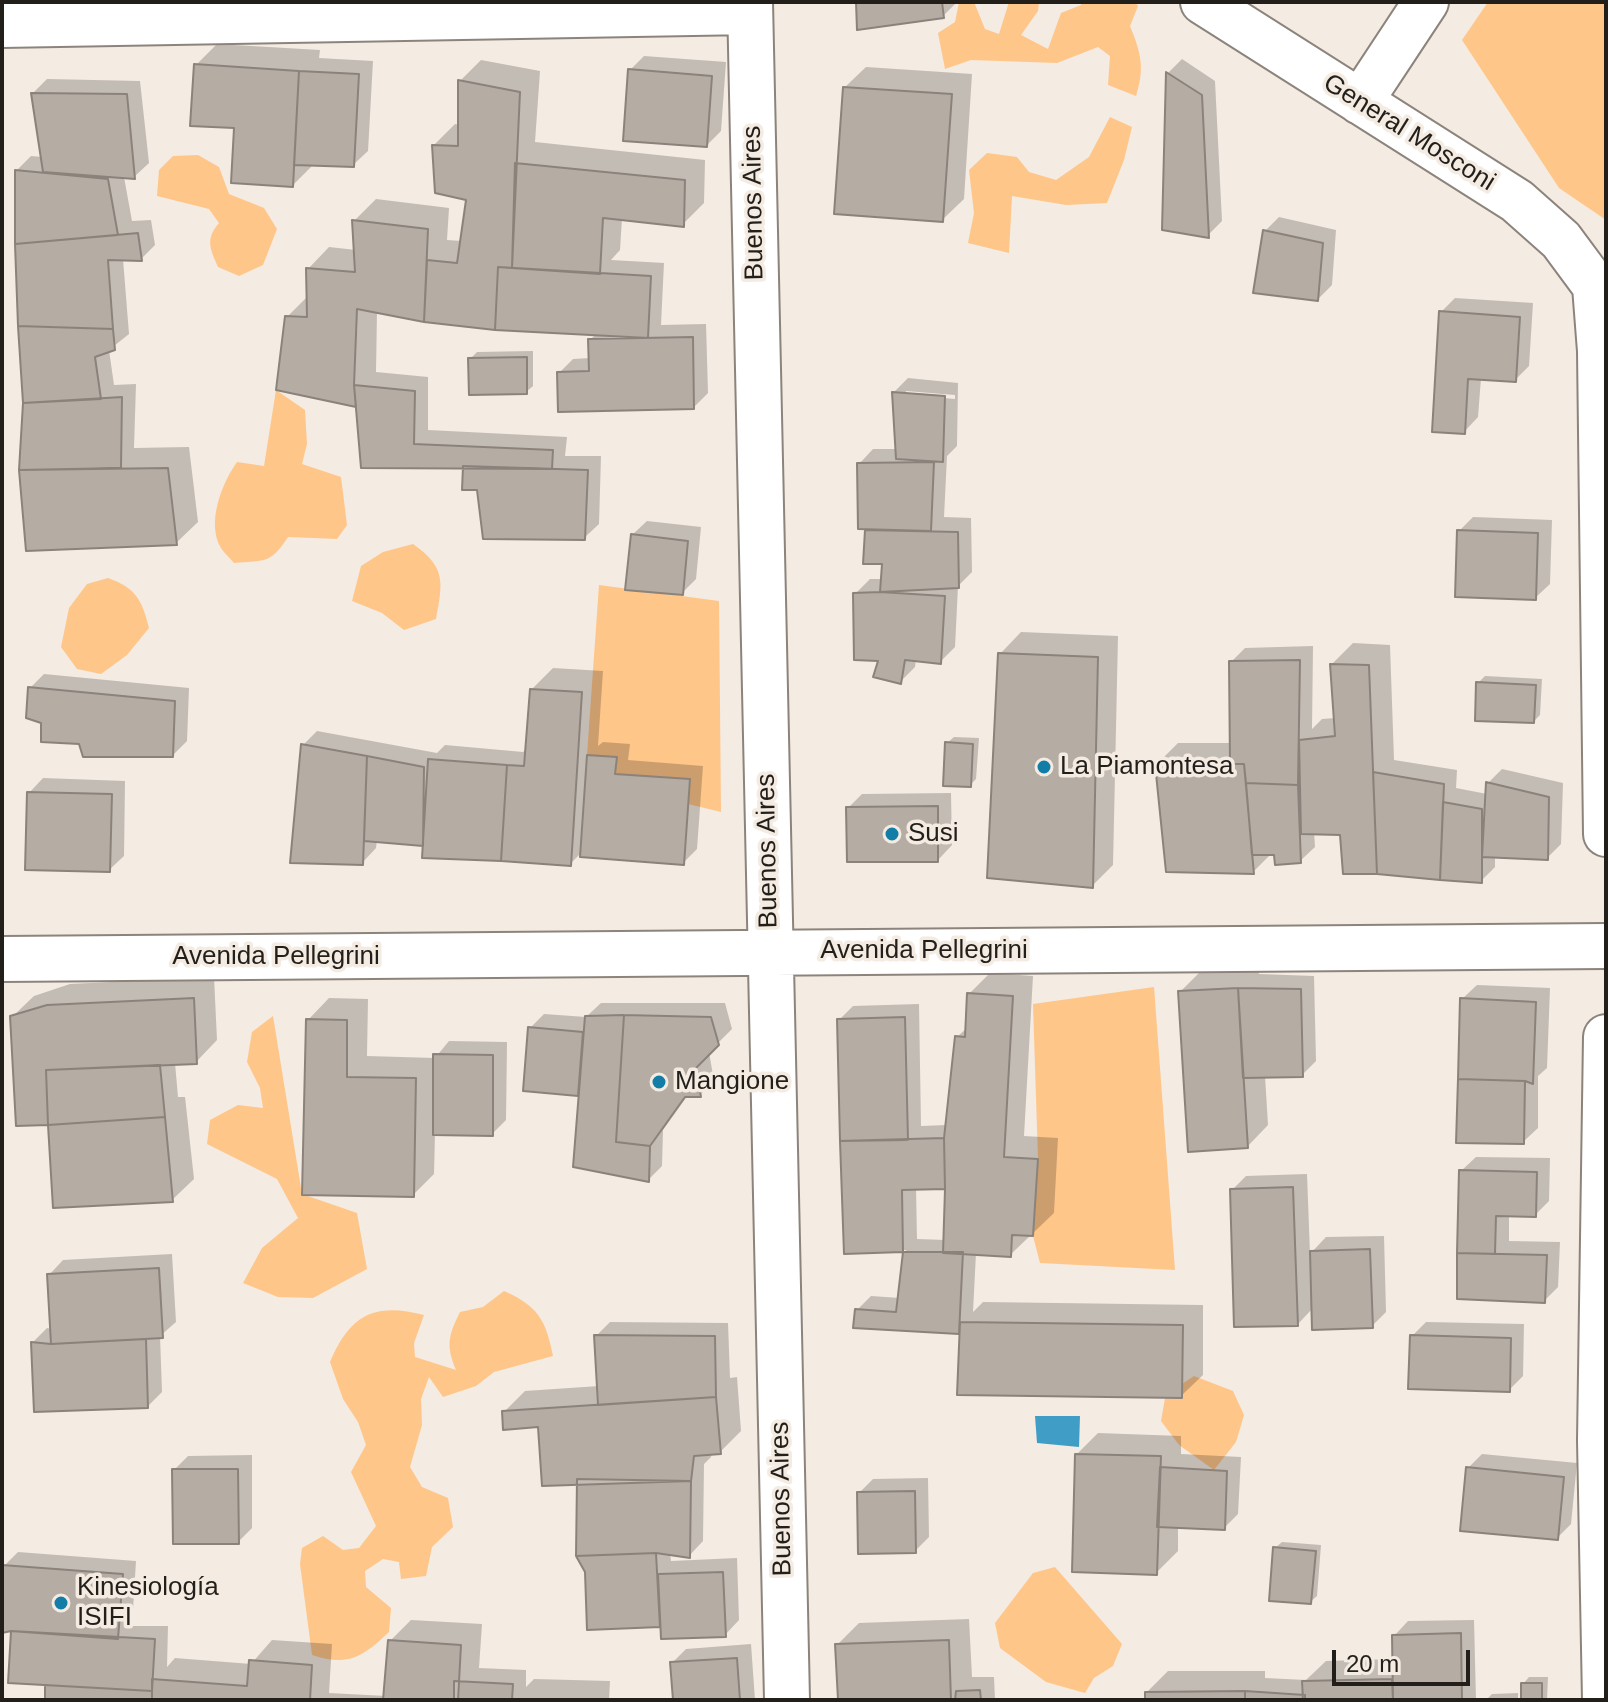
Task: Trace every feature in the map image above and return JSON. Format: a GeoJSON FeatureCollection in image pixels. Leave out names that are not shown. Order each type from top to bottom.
{"type":"FeatureCollection","features":[{"type":"Feature","properties":{"kind":"street","name":"General Mosconi"},"geometry":{"type":"LineString","coordinates":[[1203,2],[1517,201],[1561,240],[1595,286],[1600,351],[1606,834]]}},
{"type":"Feature","properties":{"kind":"street"},"geometry":{"type":"LineString","coordinates":[[1360,102],[1426,2]]}},
{"type":"Feature","properties":{"kind":"street"},"geometry":{"type":"LineString","coordinates":[[2,25],[750,7]]}},
{"type":"Feature","properties":{"kind":"street","name":"Buenos Aires"},"geometry":{"type":"LineString","coordinates":[[750,7],[787,1700]]}},
{"type":"Feature","properties":{"kind":"street","name":"Avenida Pellegrini"},"geometry":{"type":"LineString","coordinates":[[2,959],[1606,946]]}},
{"type":"Feature","properties":{"kind":"street"},"geometry":{"type":"LineString","coordinates":[[1605,1700],[1606,1037]]}},
{"type":"Feature","properties":{"kind":"shaded area"},"geometry":{"type":"Polygon","coordinates":[[[959,2],[974,2],[985,29],[999,34],[1009,2],[1039,2],[1038,11],[1021,35],[1048,49],[1061,13],[1082,2],[1135,2],[1138,6],[1130,26],[1140,61],[1136,96],[1108,85],[1110,56],[1098,47],[1057,63],[971,60],[945,69],[938,33],[955,22],[959,2]]]}},
{"type":"Feature","properties":{"kind":"shaded area"},"geometry":{"type":"Polygon","coordinates":[[[1488,2],[1606,2],[1606,220],[1559,188],[1462,40],[1488,2]]]}},
{"type":"Feature","properties":{"kind":"shaded area"},"geometry":{"type":"Polygon","coordinates":[[[1110,117],[1132,127],[1124,160],[1107,203],[1066,205],[1012,196],[1009,253],[968,243],[974,213],[969,170],[987,153],[1017,157],[1029,172],[1056,180],[1089,157],[1110,117]]]}},
{"type":"Feature","properties":{"kind":"shaded area"},"geometry":{"type":"Polygon","coordinates":[[[198,155],[219,167],[229,194],[264,208],[277,229],[263,265],[239,276],[218,267],[210,244],[219,223],[209,209],[157,196],[159,170],[173,156],[198,155]]]}},
{"type":"Feature","properties":{"kind":"shaded area"},"geometry":{"type":"Polygon","coordinates":[[[276,390],[305,410],[307,444],[302,464],[341,477],[347,525],[337,539],[288,537],[271,557],[234,563],[222,550],[217,538],[218,504],[237,462],[264,466],[276,390]]]}},
{"type":"Feature","properties":{"kind":"shaded area"},"geometry":{"type":"Polygon","coordinates":[[[413,544],[437,568],[440,595],[436,619],[404,630],[382,613],[352,601],[361,566],[383,552],[413,544]]]}},
{"type":"Feature","properties":{"kind":"shaded area"},"geometry":{"type":"Polygon","coordinates":[[[108,578],[125,586],[136,596],[149,628],[127,655],[101,674],[77,669],[61,647],[69,608],[87,584],[108,578]]]}},
{"type":"Feature","properties":{"kind":"shaded area"},"geometry":{"type":"Polygon","coordinates":[[[599,585],[719,601],[721,812],[688,804],[689,779],[615,774],[616,757],[587,755],[599,585]]]}},
{"type":"Feature","properties":{"kind":"shaded area"},"geometry":{"type":"Polygon","coordinates":[[[1154,987],[1175,1270],[1040,1263],[1033,1236],[1038,1159],[1033,1004],[1154,987]]]}},
{"type":"Feature","properties":{"kind":"shaded area"},"geometry":{"type":"Polygon","coordinates":[[[273,1016],[302,1194],[357,1213],[367,1269],[313,1298],[278,1297],[243,1283],[262,1248],[298,1218],[277,1179],[207,1144],[210,1120],[238,1105],[263,1108],[260,1088],[247,1062],[252,1032],[273,1016]]]}},
{"type":"Feature","properties":{"kind":"shaded area"},"geometry":{"type":"Polygon","coordinates":[[[504,1291],[525,1302],[539,1316],[553,1356],[494,1372],[476,1386],[443,1397],[429,1377],[421,1399],[422,1425],[410,1467],[422,1487],[448,1498],[453,1527],[432,1547],[426,1576],[401,1579],[399,1562],[383,1559],[365,1571],[366,1587],[391,1608],[389,1632],[380,1641],[345,1660],[312,1655],[300,1564],[302,1548],[323,1536],[343,1550],[359,1548],[376,1526],[351,1472],[366,1445],[358,1422],[343,1399],[330,1362],[338,1346],[355,1323],[366,1316],[391,1310],[406,1311],[424,1315],[414,1343],[415,1357],[456,1370],[450,1341],[460,1312],[483,1307],[504,1291]]]}},
{"type":"Feature","properties":{"kind":"shaded area"},"geometry":{"type":"Polygon","coordinates":[[[1194,1376],[1233,1391],[1244,1415],[1236,1442],[1214,1470],[1179,1445],[1161,1421],[1165,1398],[1182,1398],[1182,1384],[1194,1376]]]}},
{"type":"Feature","properties":{"kind":"shaded area"},"geometry":{"type":"Polygon","coordinates":[[[1055,1567],[1122,1644],[1113,1666],[1094,1678],[1085,1693],[1046,1682],[1000,1648],[995,1623],[1033,1573],[1055,1567]]]}},
{"type":"Feature","properties":{"kind":"water"},"geometry":{"type":"Polygon","coordinates":[[[1035,1416],[1080,1416],[1079,1447],[1037,1443],[1035,1416]]]}},
{"type":"Feature","properties":{"kind":"building"},"geometry":{"type":"Polygon","coordinates":[[[856,2],[942,2],[944,18],[857,30],[856,2]]]}},
{"type":"Feature","properties":{"kind":"building"},"geometry":{"type":"Polygon","coordinates":[[[194,64],[299,71],[293,187],[231,183],[234,128],[190,126],[194,64]]]}},
{"type":"Feature","properties":{"kind":"building"},"geometry":{"type":"Polygon","coordinates":[[[628,69],[712,76],[707,147],[623,141],[628,69]]]}},
{"type":"Feature","properties":{"kind":"building"},"geometry":{"type":"Polygon","coordinates":[[[299,71],[359,74],[354,167],[294,165],[299,71]]]}},
{"type":"Feature","properties":{"kind":"building"},"geometry":{"type":"Polygon","coordinates":[[[1166,72],[1202,95],[1209,238],[1162,230],[1166,72]]]}},
{"type":"Feature","properties":{"kind":"building"},"geometry":{"type":"Polygon","coordinates":[[[458,80],[520,92],[512,268],[498,267],[495,330],[424,322],[427,260],[457,263],[466,200],[435,193],[432,145],[458,146],[458,80]]]}},
{"type":"Feature","properties":{"kind":"building"},"geometry":{"type":"Polygon","coordinates":[[[843,87],[952,94],[943,222],[834,214],[843,87]]]}},
{"type":"Feature","properties":{"kind":"building"},"geometry":{"type":"Polygon","coordinates":[[[31,93],[127,94],[135,179],[43,172],[31,93]]]}},
{"type":"Feature","properties":{"kind":"building"},"geometry":{"type":"Polygon","coordinates":[[[515,163],[685,180],[684,227],[603,218],[600,274],[512,268],[515,163]]]}},
{"type":"Feature","properties":{"kind":"building"},"geometry":{"type":"Polygon","coordinates":[[[15,170],[108,179],[118,235],[15,244],[15,170]]]}},
{"type":"Feature","properties":{"kind":"building"},"geometry":{"type":"Polygon","coordinates":[[[352,220],[428,229],[424,322],[357,309],[356,407],[276,390],[285,316],[307,317],[306,268],[355,272],[352,220]]]}},
{"type":"Feature","properties":{"kind":"building"},"geometry":{"type":"Polygon","coordinates":[[[1263,230],[1323,243],[1318,301],[1253,293],[1263,230]]]}},
{"type":"Feature","properties":{"kind":"building"},"geometry":{"type":"Polygon","coordinates":[[[138,233],[142,261],[108,260],[113,329],[18,326],[15,244],[138,233]]]}},
{"type":"Feature","properties":{"kind":"building"},"geometry":{"type":"Polygon","coordinates":[[[498,267],[651,276],[648,338],[495,330],[498,267]]]}},
{"type":"Feature","properties":{"kind":"building"},"geometry":{"type":"Polygon","coordinates":[[[1439,311],[1520,317],[1516,382],[1468,379],[1465,434],[1432,432],[1439,311]]]}},
{"type":"Feature","properties":{"kind":"building"},"geometry":{"type":"Polygon","coordinates":[[[18,326],[113,329],[115,350],[95,357],[101,399],[23,403],[18,326]]]}},
{"type":"Feature","properties":{"kind":"building"},"geometry":{"type":"Polygon","coordinates":[[[693,337],[694,409],[558,412],[557,372],[589,371],[588,339],[693,337]]]}},
{"type":"Feature","properties":{"kind":"building"},"geometry":{"type":"Polygon","coordinates":[[[527,357],[527,394],[469,395],[468,358],[527,357]]]}},
{"type":"Feature","properties":{"kind":"building"},"geometry":{"type":"Polygon","coordinates":[[[354,385],[415,391],[414,444],[553,450],[552,469],[361,468],[354,385]]]}},
{"type":"Feature","properties":{"kind":"building"},"geometry":{"type":"Polygon","coordinates":[[[892,392],[945,396],[943,462],[896,459],[892,392]]]}},
{"type":"Feature","properties":{"kind":"building"},"geometry":{"type":"Polygon","coordinates":[[[122,397],[121,468],[19,470],[23,403],[122,397]]]}},
{"type":"Feature","properties":{"kind":"building"},"geometry":{"type":"Polygon","coordinates":[[[934,462],[931,531],[858,529],[857,463],[934,462]]]}},
{"type":"Feature","properties":{"kind":"building"},"geometry":{"type":"Polygon","coordinates":[[[463,466],[588,470],[585,540],[483,539],[477,490],[462,490],[463,466]]]}},
{"type":"Feature","properties":{"kind":"building"},"geometry":{"type":"Polygon","coordinates":[[[168,468],[177,545],[26,551],[19,470],[168,468]]]}},
{"type":"Feature","properties":{"kind":"building"},"geometry":{"type":"Polygon","coordinates":[[[865,530],[958,532],[959,588],[880,592],[882,564],[863,564],[865,530]]]}},
{"type":"Feature","properties":{"kind":"building"},"geometry":{"type":"Polygon","coordinates":[[[1457,530],[1538,533],[1536,600],[1455,597],[1457,530]]]}},
{"type":"Feature","properties":{"kind":"building"},"geometry":{"type":"Polygon","coordinates":[[[631,534],[688,541],[683,595],[625,590],[631,534]]]}},
{"type":"Feature","properties":{"kind":"building"},"geometry":{"type":"Polygon","coordinates":[[[853,593],[945,596],[941,664],[905,660],[901,684],[873,677],[878,661],[854,660],[853,593]]]}},
{"type":"Feature","properties":{"kind":"building","name":"La Piamontesa"},"geometry":{"type":"Polygon","coordinates":[[[998,653],[1098,657],[1093,888],[987,878],[998,653]]]}},
{"type":"Feature","properties":{"kind":"building"},"geometry":{"type":"Polygon","coordinates":[[[1300,660],[1298,785],[1246,783],[1244,764],[1230,764],[1229,661],[1300,660]]]}},
{"type":"Feature","properties":{"kind":"building"},"geometry":{"type":"Polygon","coordinates":[[[1330,664],[1369,665],[1377,874],[1343,874],[1340,835],[1301,834],[1299,740],[1335,736],[1330,664]]]}},
{"type":"Feature","properties":{"kind":"building"},"geometry":{"type":"Polygon","coordinates":[[[1476,682],[1536,685],[1534,723],[1475,721],[1476,682]]]}},
{"type":"Feature","properties":{"kind":"building"},"geometry":{"type":"Polygon","coordinates":[[[28,687],[175,701],[173,757],[83,757],[79,744],[41,742],[41,723],[26,718],[28,687]]]}},
{"type":"Feature","properties":{"kind":"building"},"geometry":{"type":"Polygon","coordinates":[[[530,689],[582,692],[571,866],[501,861],[507,765],[524,766],[530,689]]]}},
{"type":"Feature","properties":{"kind":"building"},"geometry":{"type":"Polygon","coordinates":[[[945,742],[973,744],[971,787],[943,786],[945,742]]]}},
{"type":"Feature","properties":{"kind":"building"},"geometry":{"type":"Polygon","coordinates":[[[301,744],[367,756],[363,865],[290,863],[301,744]]]}},
{"type":"Feature","properties":{"kind":"building"},"geometry":{"type":"Polygon","coordinates":[[[587,755],[617,757],[615,774],[690,779],[684,865],[580,857],[587,755]]]}},
{"type":"Feature","properties":{"kind":"building"},"geometry":{"type":"Polygon","coordinates":[[[367,756],[424,767],[423,846],[364,841],[367,756]]]}},
{"type":"Feature","properties":{"kind":"building"},"geometry":{"type":"Polygon","coordinates":[[[428,759],[507,765],[501,861],[422,858],[428,759]]]}},
{"type":"Feature","properties":{"kind":"building"},"geometry":{"type":"Polygon","coordinates":[[[1155,764],[1244,764],[1254,874],[1166,872],[1155,764]]]}},
{"type":"Feature","properties":{"kind":"building"},"geometry":{"type":"Polygon","coordinates":[[[1373,772],[1444,784],[1440,880],[1377,874],[1373,772]]]}},
{"type":"Feature","properties":{"kind":"building"},"geometry":{"type":"Polygon","coordinates":[[[1486,782],[1549,797],[1548,860],[1482,857],[1486,782]]]}},
{"type":"Feature","properties":{"kind":"building"},"geometry":{"type":"Polygon","coordinates":[[[1246,783],[1298,785],[1301,863],[1275,865],[1274,855],[1252,855],[1246,783]]]}},
{"type":"Feature","properties":{"kind":"building"},"geometry":{"type":"Polygon","coordinates":[[[27,792],[112,794],[110,872],[25,870],[27,792]]]}},
{"type":"Feature","properties":{"kind":"building"},"geometry":{"type":"Polygon","coordinates":[[[1443,802],[1482,809],[1482,883],[1440,880],[1443,802]]]}},
{"type":"Feature","properties":{"kind":"building","name":"Susi"},"geometry":{"type":"Polygon","coordinates":[[[938,806],[938,862],[847,862],[846,807],[938,806]]]}},
{"type":"Feature","properties":{"kind":"building"},"geometry":{"type":"Polygon","coordinates":[[[1238,988],[1248,1148],[1188,1152],[1178,991],[1238,988]]]}},
{"type":"Feature","properties":{"kind":"building"},"geometry":{"type":"Polygon","coordinates":[[[1238,988],[1301,989],[1303,1077],[1243,1078],[1238,988]]]}},
{"type":"Feature","properties":{"kind":"building"},"geometry":{"type":"Polygon","coordinates":[[[967,993],[1013,996],[1004,1157],[1038,1159],[1033,1236],[1012,1235],[1011,1257],[943,1253],[944,1138],[955,1036],[965,1037],[967,993]]]}},
{"type":"Feature","properties":{"kind":"building"},"geometry":{"type":"Polygon","coordinates":[[[194,998],[197,1064],[46,1070],[48,1125],[16,1126],[10,1016],[47,1005],[194,998]]]}},
{"type":"Feature","properties":{"kind":"building"},"geometry":{"type":"Polygon","coordinates":[[[1460,998],[1536,1002],[1533,1084],[1525,1081],[1458,1079],[1460,998]]]}},
{"type":"Feature","properties":{"kind":"building"},"geometry":{"type":"Polygon","coordinates":[[[624,1015],[616,1142],[650,1146],[649,1182],[573,1167],[585,1016],[624,1015]]]}},
{"type":"Feature","properties":{"kind":"building","name":"Mangione"},"geometry":{"type":"Polygon","coordinates":[[[624,1015],[711,1017],[719,1045],[696,1068],[701,1097],[685,1097],[650,1146],[616,1142],[624,1015]]]}},
{"type":"Feature","properties":{"kind":"building"},"geometry":{"type":"Polygon","coordinates":[[[905,1017],[908,1140],[840,1141],[837,1019],[905,1017]]]}},
{"type":"Feature","properties":{"kind":"building"},"geometry":{"type":"Polygon","coordinates":[[[306,1019],[347,1020],[347,1077],[416,1078],[414,1197],[302,1195],[306,1019]]]}},
{"type":"Feature","properties":{"kind":"building"},"geometry":{"type":"Polygon","coordinates":[[[528,1027],[583,1032],[578,1096],[523,1091],[528,1027]]]}},
{"type":"Feature","properties":{"kind":"building"},"geometry":{"type":"Polygon","coordinates":[[[433,1054],[493,1055],[493,1136],[433,1135],[433,1054]]]}},
{"type":"Feature","properties":{"kind":"building"},"geometry":{"type":"Polygon","coordinates":[[[160,1065],[165,1117],[48,1125],[46,1070],[160,1065]]]}},
{"type":"Feature","properties":{"kind":"building"},"geometry":{"type":"Polygon","coordinates":[[[1458,1079],[1525,1081],[1524,1144],[1456,1143],[1458,1079]]]}},
{"type":"Feature","properties":{"kind":"building"},"geometry":{"type":"Polygon","coordinates":[[[165,1117],[173,1202],[53,1208],[48,1125],[165,1117]]]}},
{"type":"Feature","properties":{"kind":"building"},"geometry":{"type":"Polygon","coordinates":[[[944,1138],[945,1189],[902,1190],[903,1252],[844,1254],[840,1141],[944,1138]]]}},
{"type":"Feature","properties":{"kind":"building"},"geometry":{"type":"Polygon","coordinates":[[[1459,1170],[1537,1172],[1536,1217],[1496,1216],[1495,1254],[1457,1253],[1459,1170]]]}},
{"type":"Feature","properties":{"kind":"building"},"geometry":{"type":"Polygon","coordinates":[[[1293,1187],[1298,1326],[1234,1327],[1230,1189],[1293,1187]]]}},
{"type":"Feature","properties":{"kind":"building"},"geometry":{"type":"Polygon","coordinates":[[[1370,1249],[1373,1328],[1312,1330],[1310,1251],[1370,1249]]]}},
{"type":"Feature","properties":{"kind":"building"},"geometry":{"type":"Polygon","coordinates":[[[903,1252],[963,1252],[959,1334],[853,1328],[855,1309],[896,1312],[903,1252]]]}},
{"type":"Feature","properties":{"kind":"building"},"geometry":{"type":"Polygon","coordinates":[[[1457,1253],[1547,1255],[1545,1303],[1457,1299],[1457,1253]]]}},
{"type":"Feature","properties":{"kind":"building"},"geometry":{"type":"Polygon","coordinates":[[[159,1268],[163,1338],[51,1344],[47,1274],[159,1268]]]}},
{"type":"Feature","properties":{"kind":"building"},"geometry":{"type":"Polygon","coordinates":[[[960,1322],[1183,1325],[1182,1398],[957,1395],[960,1322]]]}},
{"type":"Feature","properties":{"kind":"building"},"geometry":{"type":"Polygon","coordinates":[[[594,1335],[715,1336],[716,1397],[598,1405],[594,1335]]]}},
{"type":"Feature","properties":{"kind":"building"},"geometry":{"type":"Polygon","coordinates":[[[1410,1335],[1511,1338],[1510,1392],[1408,1389],[1410,1335]]]}},
{"type":"Feature","properties":{"kind":"building"},"geometry":{"type":"Polygon","coordinates":[[[146,1339],[148,1408],[34,1412],[31,1342],[51,1344],[146,1339]]]}},
{"type":"Feature","properties":{"kind":"building"},"geometry":{"type":"Polygon","coordinates":[[[716,1397],[721,1454],[694,1456],[691,1481],[542,1486],[538,1427],[503,1430],[502,1411],[716,1397]]]}},
{"type":"Feature","properties":{"kind":"building"},"geometry":{"type":"Polygon","coordinates":[[[1075,1454],[1161,1456],[1157,1575],[1072,1572],[1075,1454]]]}},
{"type":"Feature","properties":{"kind":"building"},"geometry":{"type":"Polygon","coordinates":[[[1160,1467],[1227,1471],[1225,1530],[1157,1527],[1160,1467]]]}},
{"type":"Feature","properties":{"kind":"building"},"geometry":{"type":"Polygon","coordinates":[[[1466,1467],[1564,1477],[1558,1540],[1460,1531],[1466,1467]]]}},
{"type":"Feature","properties":{"kind":"building"},"geometry":{"type":"Polygon","coordinates":[[[172,1469],[238,1469],[239,1544],[173,1544],[172,1469]]]}},
{"type":"Feature","properties":{"kind":"building"},"geometry":{"type":"Polygon","coordinates":[[[577,1479],[691,1481],[690,1558],[656,1553],[576,1556],[577,1479]]]}},
{"type":"Feature","properties":{"kind":"building"},"geometry":{"type":"Polygon","coordinates":[[[915,1491],[916,1553],[858,1554],[857,1492],[915,1491]]]}},
{"type":"Feature","properties":{"kind":"building"},"geometry":{"type":"Polygon","coordinates":[[[1273,1547],[1316,1551],[1311,1604],[1269,1601],[1273,1547]]]}},
{"type":"Feature","properties":{"kind":"building"},"geometry":{"type":"Polygon","coordinates":[[[656,1553],[660,1627],[587,1630],[585,1572],[576,1556],[656,1553]]]}},
{"type":"Feature","properties":{"kind":"building","name":"Kinesiología ISIFI"},"geometry":{"type":"Polygon","coordinates":[[[2,1565],[123,1574],[118,1639],[11,1631],[2,1633],[2,1565]]]}},
{"type":"Feature","properties":{"kind":"building"},"geometry":{"type":"Polygon","coordinates":[[[723,1572],[726,1637],[661,1639],[658,1574],[723,1572]]]}},
{"type":"Feature","properties":{"kind":"building"},"geometry":{"type":"Polygon","coordinates":[[[11,1631],[155,1639],[152,1691],[8,1683],[11,1631]]]}},
{"type":"Feature","properties":{"kind":"building"},"geometry":{"type":"Polygon","coordinates":[[[1461,1633],[1462,1700],[1393,1700],[1392,1635],[1461,1633]]]}},
{"type":"Feature","properties":{"kind":"building"},"geometry":{"type":"Polygon","coordinates":[[[388,1640],[461,1645],[458,1700],[383,1700],[388,1640]]]}},
{"type":"Feature","properties":{"kind":"building"},"geometry":{"type":"Polygon","coordinates":[[[949,1640],[951,1700],[838,1700],[835,1644],[949,1640]]]}},
{"type":"Feature","properties":{"kind":"building"},"geometry":{"type":"Polygon","coordinates":[[[737,1658],[740,1700],[673,1700],[670,1662],[737,1658]]]}},
{"type":"Feature","properties":{"kind":"building"},"geometry":{"type":"Polygon","coordinates":[[[249,1660],[312,1665],[310,1700],[152,1700],[152,1679],[247,1686],[249,1660]]]}},
{"type":"Feature","properties":{"kind":"building"},"geometry":{"type":"Polygon","coordinates":[[[1392,1679],[1393,1700],[1303,1700],[1302,1681],[1392,1679]]]}},
{"type":"Feature","properties":{"kind":"building"},"geometry":{"type":"Polygon","coordinates":[[[454,1681],[513,1684],[512,1700],[454,1700],[454,1681]]]}},
{"type":"Feature","properties":{"kind":"building"},"geometry":{"type":"Polygon","coordinates":[[[1521,1683],[1542,1683],[1542,1700],[1521,1700],[1521,1683]]]}},
{"type":"Feature","properties":{"kind":"building"},"geometry":{"type":"Polygon","coordinates":[[[45,1685],[152,1691],[152,1700],[45,1700],[45,1685]]]}},
{"type":"Feature","properties":{"kind":"building"},"geometry":{"type":"Polygon","coordinates":[[[980,1690],[981,1700],[955,1700],[956,1691],[980,1690]]]}},
{"type":"Feature","properties":{"kind":"building"},"geometry":{"type":"Polygon","coordinates":[[[1245,1691],[1245,1700],[1145,1700],[1145,1692],[1245,1691]]]}},
{"type":"Feature","properties":{"kind":"building"},"geometry":{"type":"Polygon","coordinates":[[[1245,1691],[1305,1695],[1305,1700],[1245,1700],[1245,1691]]]}},
{"type":"Feature","properties":{"kind":"place","name":"La Piamontesa"},"geometry":{"type":"Point","coordinates":[1044,767]}},
{"type":"Feature","properties":{"kind":"place","name":"Susi"},"geometry":{"type":"Point","coordinates":[892,834]}},
{"type":"Feature","properties":{"kind":"place","name":"Mangione"},"geometry":{"type":"Point","coordinates":[659,1082]}},
{"type":"Feature","properties":{"kind":"place","name":"Kinesiología ISIFI"},"geometry":{"type":"Point","coordinates":[61,1603]}}]}
